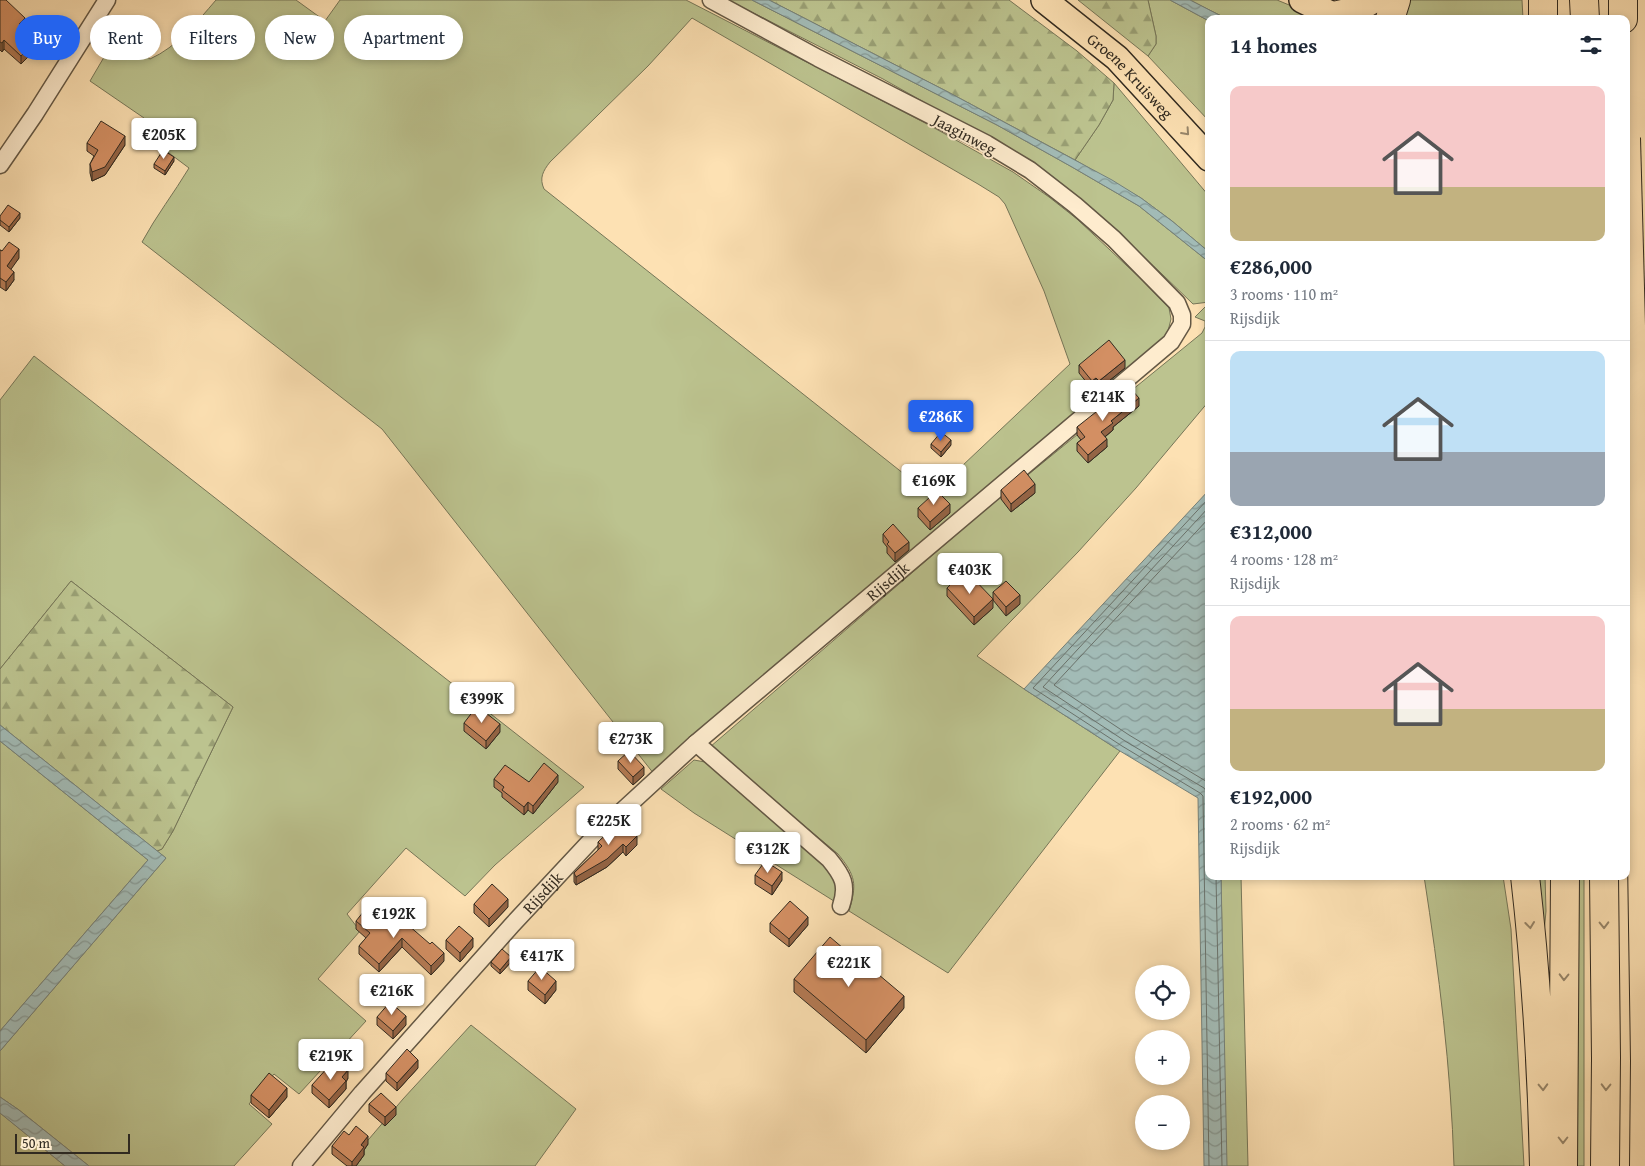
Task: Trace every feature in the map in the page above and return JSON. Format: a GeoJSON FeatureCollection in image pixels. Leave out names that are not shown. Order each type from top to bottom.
{"type":"FeatureCollection","features":[{"type":"Feature","properties":{"kind":"highway"},"geometry":{"type":"LineString","coordinates":[[1343,15],[1371,0]]}},
{"type":"Feature","properties":{"kind":"highway"},"geometry":{"type":"LineString","coordinates":[[1391,15],[1396,0]]}},
{"type":"Feature","properties":{"kind":"highway"},"geometry":{"type":"LineString","coordinates":[[1543,0],[1543,15]]}},
{"type":"Feature","properties":{"kind":"highway"},"geometry":{"type":"LineString","coordinates":[[1584,0],[1585,15]]}},
{"type":"Feature","properties":{"kind":"highway"},"geometry":{"type":"LineString","coordinates":[[1622,0],[1623,15]]}},
{"type":"Feature","properties":{"kind":"highway"},"geometry":{"type":"LineString","coordinates":[[1630,288],[1638,588],[1645,1062],[1644,1166]]}},
{"type":"Feature","properties":{"kind":"highway"},"geometry":{"type":"LineString","coordinates":[[1525,880],[1539,1017],[1543,1082],[1544,1166]]}},
{"type":"Feature","properties":{"kind":"highway"},"geometry":{"type":"LineString","coordinates":[[1564,1166],[1565,880]]}},
{"type":"Feature","properties":{"kind":"highway"},"geometry":{"type":"LineString","coordinates":[[1604,880],[1605,1166]]}},
{"type":"Feature","properties":{"kind":"main road","name":"Groene Kruisweg"},"geometry":{"type":"LineString","coordinates":[[1044,0],[1117,58],[1205,154]]}},
{"type":"Feature","properties":{"kind":"main road"},"geometry":{"type":"LineString","coordinates":[[1302,0],[1334,15]]}},
{"type":"Feature","properties":{"kind":"main road"},"geometry":{"type":"LineString","coordinates":[[1630,189],[1645,198]]}},
{"type":"Feature","properties":{"kind":"main road"},"geometry":{"type":"LineString","coordinates":[[1630,509],[1645,519]]}},
{"type":"Feature","properties":{"kind":"street"},"geometry":{"type":"LineString","coordinates":[[0,165],[35,114],[107,0]]}},
{"type":"Feature","properties":{"kind":"street","name":"Jaaginweg"},"geometry":{"type":"LineString","coordinates":[[711,0],[818,58],[987,144],[1030,170],[1075,205],[1114,239],[1178,303],[1182,315]]}},
{"type":"Feature","properties":{"kind":"street","name":"Rijsdijk"},"geometry":{"type":"LineString","coordinates":[[301,1166],[362,1093],[512,925],[596,835],[696,743],[1171,342],[1182,324],[1182,315]]}},
{"type":"Feature","properties":{"kind":"street"},"geometry":{"type":"LineString","coordinates":[[696,743],[829,859],[842,876],[845,894],[841,906]]}},
{"type":"Feature","properties":{"kind":"green space"},"geometry":{"type":"Polygon","coordinates":[[[216,0],[296,0],[317,15],[265,15],[265,60],[334,60],[334,15],[329,15],[340,0],[686,0],[929,125],[1013,172],[1049,197],[1077,219],[1169,308],[1171,319],[1167,335],[654,774],[382,429],[142,242],[189,168],[141,132],[146,124],[144,118],[90,81],[102,60],[161,60],[161,53],[171,46],[171,60],[255,60],[255,15],[203,15],[216,0]],[[692,18],[648,66],[550,162],[542,178],[544,189],[918,485],[928,487],[944,483],[1070,364],[1044,291],[1005,204],[999,197],[692,18]]]}},
{"type":"Feature","properties":{"kind":"green space"},"geometry":{"type":"Polygon","coordinates":[[[728,0],[752,0],[997,125],[1139,206],[1205,259],[1205,302],[1193,304],[1092,209],[1025,159],[883,79],[728,0]]]}},
{"type":"Feature","properties":{"kind":"green space"},"geometry":{"type":"Polygon","coordinates":[[[769,0],[1009,0],[1077,51],[1114,83],[1113,100],[1099,125],[1075,160],[769,0]]]}},
{"type":"Feature","properties":{"kind":"green space"},"geometry":{"type":"Polygon","coordinates":[[[1078,0],[1148,0],[1156,44],[1148,56],[1078,0]]]}},
{"type":"Feature","properties":{"kind":"green space"},"geometry":{"type":"Polygon","coordinates":[[[1148,0],[1170,0],[1205,19],[1205,117],[1148,56],[1156,44],[1148,0]]]}},
{"type":"Feature","properties":{"kind":"green space"},"geometry":{"type":"Polygon","coordinates":[[[1190,0],[1277,0],[1311,14],[1311,15],[1219,15],[1190,0]]]}},
{"type":"Feature","properties":{"kind":"green space"},"geometry":{"type":"Polygon","coordinates":[[[1406,0],[1522,0],[1523,15],[1400,15],[1406,0]]]}},
{"type":"Feature","properties":{"kind":"green space"},"geometry":{"type":"Polygon","coordinates":[[[1114,83],[1205,191],[1205,249],[1141,198],[1075,160],[1099,125],[1113,100],[1114,83]]]}},
{"type":"Feature","properties":{"kind":"green space"},"geometry":{"type":"Polygon","coordinates":[[[1205,307],[1205,321],[1195,317],[1205,307]]]}},
{"type":"Feature","properties":{"kind":"green space"},"geometry":{"type":"Polygon","coordinates":[[[1205,327],[1205,406],[1136,488],[1078,552],[977,656],[1120,751],[948,973],[849,911],[854,887],[852,875],[838,854],[710,747],[986,509],[1202,333],[1205,327]]]}},
{"type":"Feature","properties":{"kind":"green space"},"geometry":{"type":"Polygon","coordinates":[[[34,356],[584,787],[495,865],[465,896],[406,848],[347,914],[360,931],[318,979],[366,1021],[299,1094],[274,1074],[249,1104],[272,1124],[234,1166],[89,1166],[0,1097],[0,1051],[166,858],[157,851],[162,849],[173,831],[233,707],[71,581],[0,669],[0,400],[34,356]]]}},
{"type":"Feature","properties":{"kind":"green space"},"geometry":{"type":"Polygon","coordinates":[[[71,581],[233,707],[173,831],[162,849],[157,851],[0,725],[0,669],[71,581]]]}},
{"type":"Feature","properties":{"kind":"green space"},"geometry":{"type":"Polygon","coordinates":[[[0,741],[148,860],[0,1031],[0,741]]]}},
{"type":"Feature","properties":{"kind":"green space"},"geometry":{"type":"Polygon","coordinates":[[[694,760],[705,762],[714,767],[838,875],[837,903],[694,813],[661,789],[694,760]]]}},
{"type":"Feature","properties":{"kind":"green space"},"geometry":{"type":"Polygon","coordinates":[[[1221,880],[1241,880],[1248,1166],[1226,1166],[1221,880]]]}},
{"type":"Feature","properties":{"kind":"green space"},"geometry":{"type":"Polygon","coordinates":[[[1425,880],[1504,880],[1511,929],[1524,1166],[1454,1166],[1444,1021],[1425,880]]]}},
{"type":"Feature","properties":{"kind":"green space"},"geometry":{"type":"Polygon","coordinates":[[[1535,880],[1545,880],[1546,911],[1544,933],[1535,880]]]}},
{"type":"Feature","properties":{"kind":"green space"},"geometry":{"type":"Polygon","coordinates":[[[1573,880],[1584,880],[1584,1166],[1572,1166],[1573,880]]]}},
{"type":"Feature","properties":{"kind":"green space"},"geometry":{"type":"Polygon","coordinates":[[[471,1025],[576,1109],[535,1166],[346,1166],[403,1099],[471,1025]]]}},
{"type":"Feature","properties":{"kind":"green space"},"geometry":{"type":"Polygon","coordinates":[[[0,1113],[4,1116],[65,1166],[0,1166],[0,1113]]]}},
{"type":"Feature","properties":{"kind":"water"},"geometry":{"type":"Polygon","coordinates":[[[752,0],[769,0],[948,92],[1112,180],[1141,198],[1205,249],[1205,259],[1139,206],[997,125],[752,0]]]}},
{"type":"Feature","properties":{"kind":"water"},"geometry":{"type":"Polygon","coordinates":[[[1170,0],[1190,0],[1219,15],[1205,15],[1205,19],[1170,0]]]}},
{"type":"Feature","properties":{"kind":"water"},"geometry":{"type":"Polygon","coordinates":[[[1205,494],[1205,880],[1221,880],[1227,1166],[1204,1166],[1198,798],[1120,751],[1024,689],[1205,494]]]}},
{"type":"Feature","properties":{"kind":"water"},"geometry":{"type":"Polygon","coordinates":[[[0,725],[166,858],[0,1051],[0,1031],[148,860],[0,741],[0,725]]]}},
{"type":"Feature","properties":{"kind":"water"},"geometry":{"type":"Polygon","coordinates":[[[0,1097],[89,1166],[65,1166],[0,1113],[0,1097]]]}},
{"type":"Feature","properties":{"kind":"building"},"geometry":{"type":"Polygon","coordinates":[[[0,0],[6,0],[22,15],[15,15],[15,50],[4,40],[2,43],[0,42],[0,0]]]}},
{"type":"Feature","properties":{"kind":"building"},"geometry":{"type":"Polygon","coordinates":[[[101,121],[125,136],[105,167],[92,172],[90,164],[98,150],[87,143],[101,121]]]}},
{"type":"Feature","properties":{"kind":"building"},"geometry":{"type":"Polygon","coordinates":[[[163,150],[174,157],[165,171],[154,164],[163,150]]]}},
{"type":"Feature","properties":{"kind":"building"},"geometry":{"type":"Polygon","coordinates":[[[8,205],[20,213],[9,227],[0,220],[0,216],[8,205]]]}},
{"type":"Feature","properties":{"kind":"building"},"geometry":{"type":"Polygon","coordinates":[[[9,242],[19,249],[7,266],[14,272],[6,282],[0,278],[0,250],[2,251],[9,242]]]}},
{"type":"Feature","properties":{"kind":"building"},"geometry":{"type":"Polygon","coordinates":[[[1109,340],[1125,360],[1099,381],[1096,378],[1092,381],[1079,365],[1109,340]]]}},
{"type":"Feature","properties":{"kind":"building"},"geometry":{"type":"Polygon","coordinates":[[[1131,389],[1139,398],[1111,421],[1113,423],[1101,432],[1107,439],[1088,455],[1077,443],[1085,437],[1077,427],[1101,408],[1103,411],[1131,389]]]}},
{"type":"Feature","properties":{"kind":"building"},"geometry":{"type":"Polygon","coordinates":[[[941,432],[951,440],[941,452],[931,444],[941,432]]]}},
{"type":"Feature","properties":{"kind":"building"},"geometry":{"type":"Polygon","coordinates":[[[1024,470],[1035,484],[1011,504],[1001,490],[1024,470]]]}},
{"type":"Feature","properties":{"kind":"building"},"geometry":{"type":"Polygon","coordinates":[[[930,491],[939,493],[950,504],[930,522],[918,508],[930,497],[930,491]]]}},
{"type":"Feature","properties":{"kind":"building"},"geometry":{"type":"Polygon","coordinates":[[[893,524],[909,542],[895,553],[887,544],[889,542],[883,534],[893,524]]]}},
{"type":"Feature","properties":{"kind":"building"},"geometry":{"type":"Polygon","coordinates":[[[970,575],[993,599],[974,617],[947,588],[957,578],[961,583],[970,575]]]}},
{"type":"Feature","properties":{"kind":"building"},"geometry":{"type":"Polygon","coordinates":[[[1006,581],[1020,595],[1006,607],[993,592],[1006,581]]]}},
{"type":"Feature","properties":{"kind":"building"},"geometry":{"type":"Polygon","coordinates":[[[477,706],[500,724],[486,741],[464,723],[477,706]]]}},
{"type":"Feature","properties":{"kind":"building"},"geometry":{"type":"Polygon","coordinates":[[[629,751],[644,767],[633,777],[618,761],[629,751]]]}},
{"type":"Feature","properties":{"kind":"building"},"geometry":{"type":"Polygon","coordinates":[[[544,763],[558,775],[533,806],[528,802],[524,807],[502,790],[504,787],[494,779],[505,765],[529,782],[544,763]]]}},
{"type":"Feature","properties":{"kind":"building"},"geometry":{"type":"Polygon","coordinates":[[[621,820],[637,836],[626,847],[623,844],[607,859],[576,877],[574,873],[602,846],[598,842],[621,820]]]}},
{"type":"Feature","properties":{"kind":"building"},"geometry":{"type":"Polygon","coordinates":[[[765,861],[782,872],[772,886],[755,875],[765,861]]]}},
{"type":"Feature","properties":{"kind":"building"},"geometry":{"type":"Polygon","coordinates":[[[492,884],[508,899],[489,919],[474,904],[492,884]]]}},
{"type":"Feature","properties":{"kind":"building"},"geometry":{"type":"Polygon","coordinates":[[[790,901],[808,917],[789,939],[770,923],[790,901]]]}},
{"type":"Feature","properties":{"kind":"building"},"geometry":{"type":"Polygon","coordinates":[[[364,911],[382,926],[393,912],[430,944],[432,942],[444,953],[431,966],[402,938],[379,964],[359,946],[370,933],[356,921],[364,911]]]}},
{"type":"Feature","properties":{"kind":"building"},"geometry":{"type":"Polygon","coordinates":[[[459,926],[473,938],[460,953],[446,940],[459,926]]]}},
{"type":"Feature","properties":{"kind":"building"},"geometry":{"type":"Polygon","coordinates":[[[830,937],[870,971],[872,969],[904,996],[866,1040],[794,979],[830,937]]]}},
{"type":"Feature","properties":{"kind":"building"},"geometry":{"type":"Polygon","coordinates":[[[502,949],[511,957],[500,970],[491,962],[502,949]]]}},
{"type":"Feature","properties":{"kind":"building"},"geometry":{"type":"Polygon","coordinates":[[[540,967],[556,981],[545,995],[528,981],[540,967]]]}},
{"type":"Feature","properties":{"kind":"building"},"geometry":{"type":"Polygon","coordinates":[[[390,1002],[406,1016],[393,1031],[377,1017],[390,1002]]]}},
{"type":"Feature","properties":{"kind":"building"},"geometry":{"type":"Polygon","coordinates":[[[407,1049],[418,1060],[397,1083],[386,1073],[407,1049]]]}},
{"type":"Feature","properties":{"kind":"building"},"geometry":{"type":"Polygon","coordinates":[[[340,1062],[348,1070],[342,1077],[346,1081],[329,1100],[312,1085],[329,1066],[333,1069],[340,1062]]]}},
{"type":"Feature","properties":{"kind":"building"},"geometry":{"type":"Polygon","coordinates":[[[269,1073],[287,1088],[269,1110],[251,1095],[269,1073]]]}},
{"type":"Feature","properties":{"kind":"building"},"geometry":{"type":"Polygon","coordinates":[[[381,1093],[396,1107],[385,1117],[369,1104],[381,1093]]]}},
{"type":"Feature","properties":{"kind":"building"},"geometry":{"type":"Polygon","coordinates":[[[356,1126],[368,1136],[361,1145],[364,1147],[352,1162],[332,1146],[344,1131],[349,1135],[356,1126]]]}}]}
